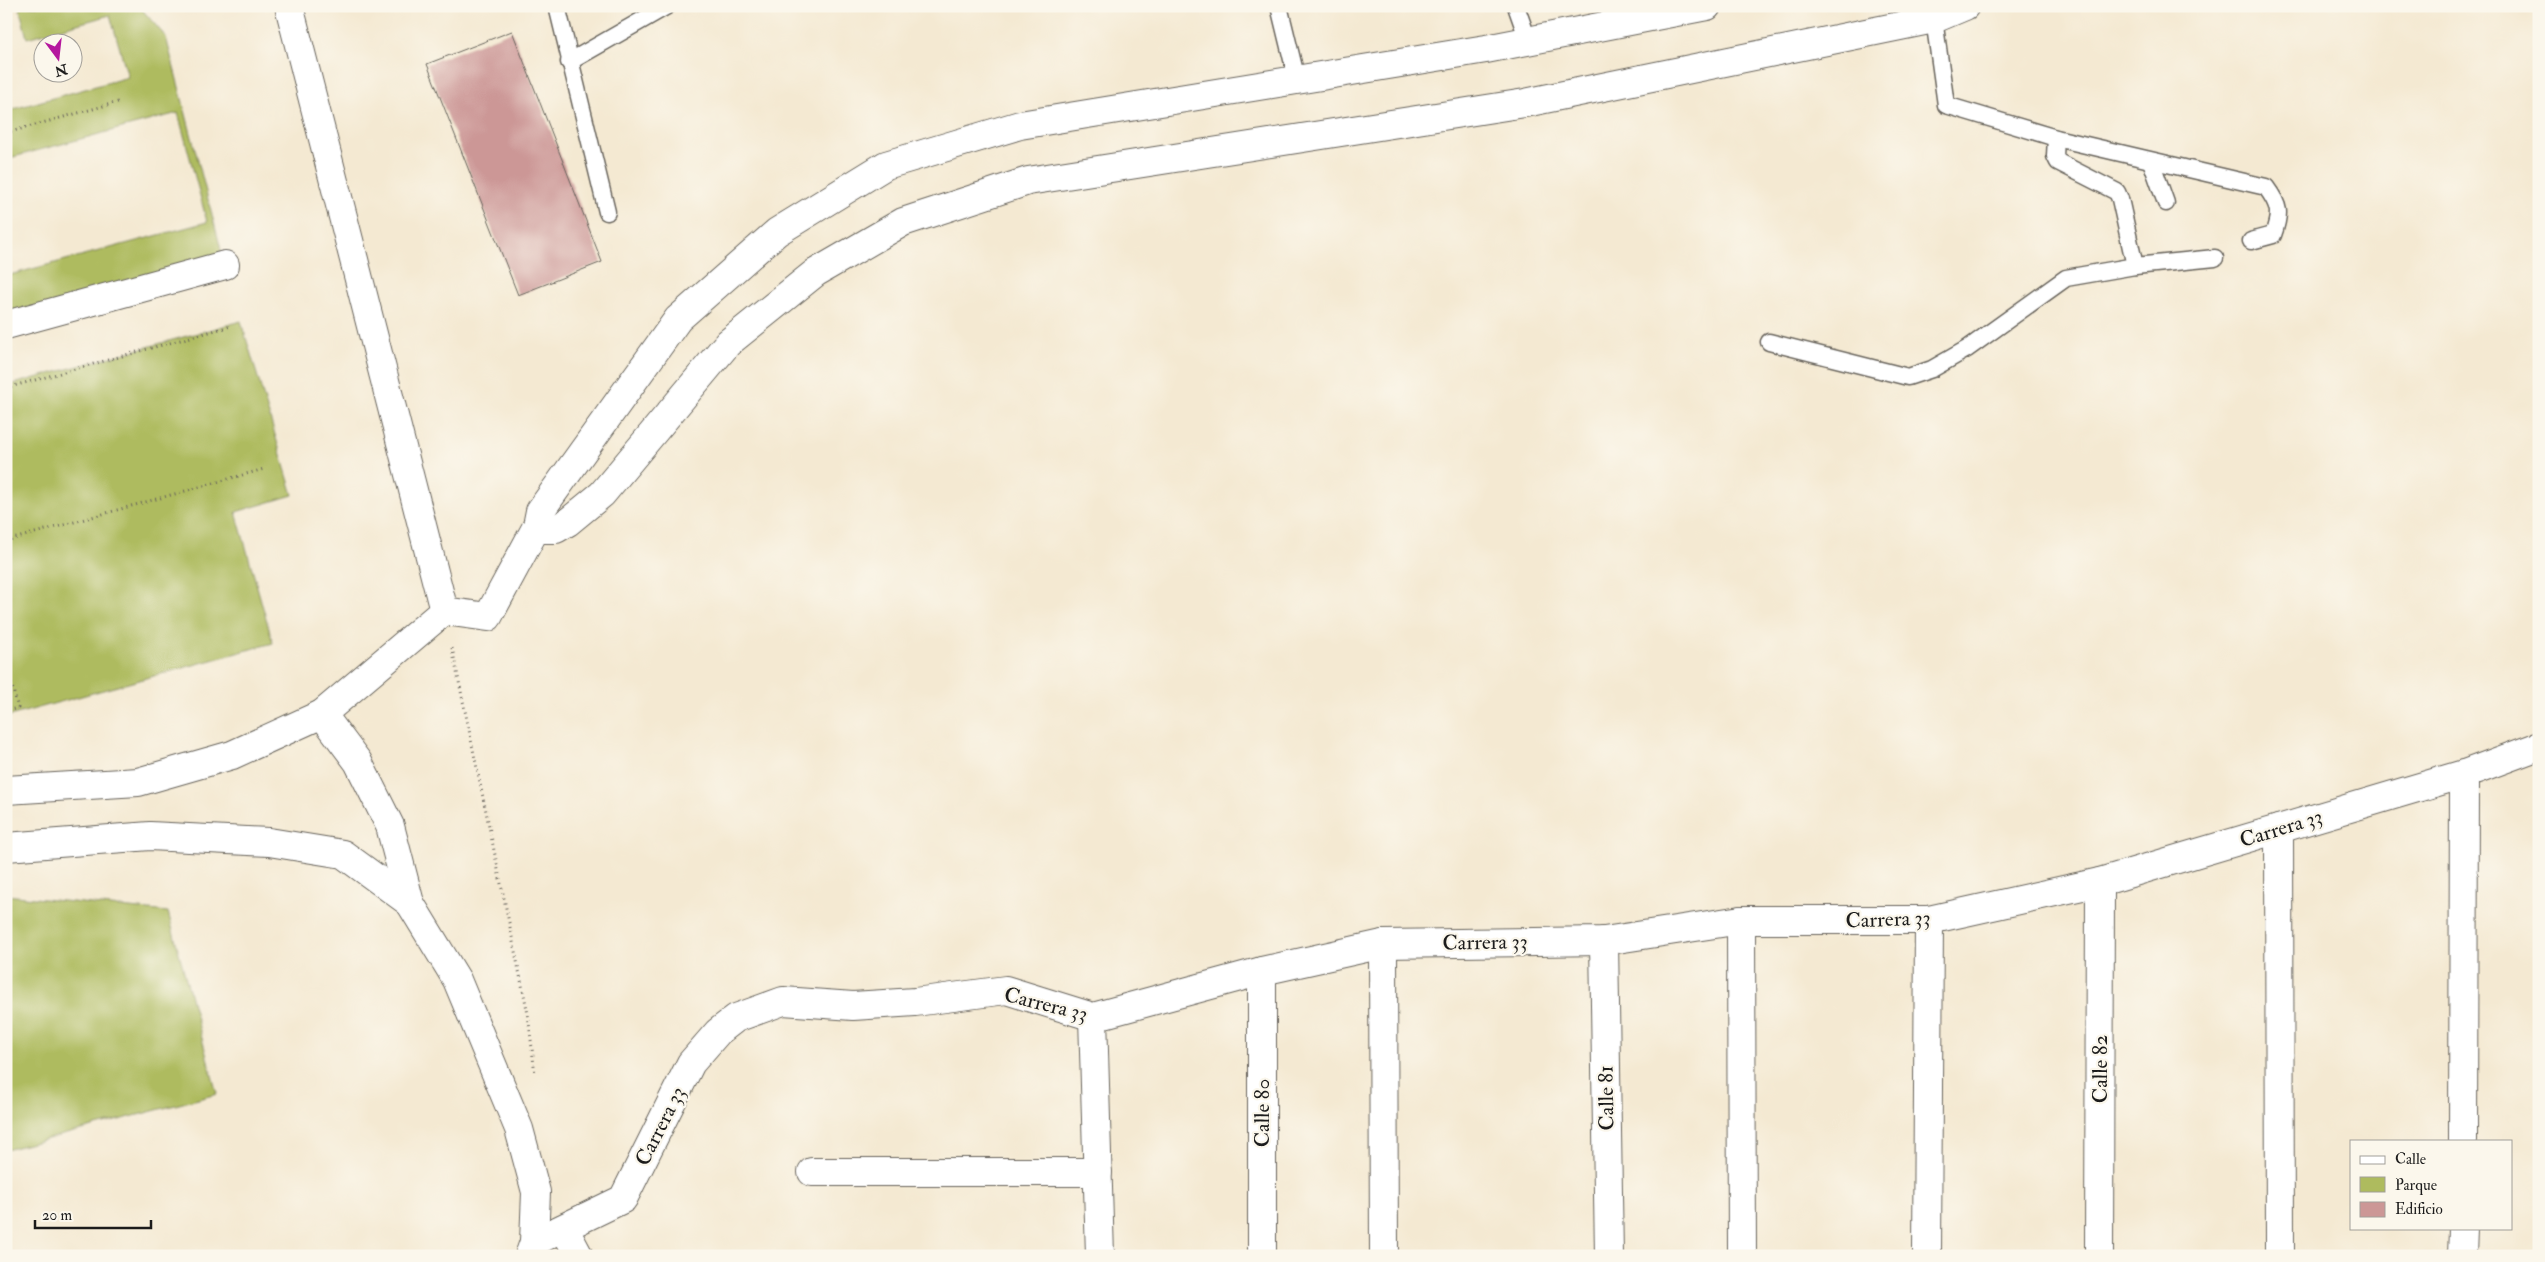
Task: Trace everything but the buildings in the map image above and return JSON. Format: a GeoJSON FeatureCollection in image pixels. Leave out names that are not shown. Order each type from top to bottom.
{"type":"FeatureCollection","features":[{"type":"Feature","properties":{"kind":"street"},"geometry":{"type":"LineString","coordinates":[[289,6],[444,612]]}},
{"type":"Feature","properties":{"kind":"street"},"geometry":{"type":"LineString","coordinates":[[6,790],[138,782],[232,755],[322,714],[444,612],[488,617],[537,526],[540,511],[678,318],[776,232],[886,165],[1020,125],[1528,40],[1707,6]]}},
{"type":"Feature","properties":{"kind":"street"},"geometry":{"type":"LineString","coordinates":[[537,526],[544,529],[556,529],[568,522],[602,494],[728,343],[815,273],[903,222],[1028,181],[1525,103],[1965,6]]}},
{"type":"Feature","properties":{"kind":"street"},"geometry":{"type":"LineString","coordinates":[[6,325],[225,265]]}},
{"type":"Feature","properties":{"kind":"street"},"geometry":{"type":"LineString","coordinates":[[322,714],[358,762],[390,826],[410,903],[457,980],[519,1129],[536,1192],[532,1249]]}},
{"type":"Feature","properties":{"kind":"street","name":"Carrera 33"},"geometry":{"type":"LineString","coordinates":[[532,1249],[564,1228],[623,1199],[692,1063],[718,1032],[736,1018],[784,1001],[853,1006],[915,1002],[1006,990],[1093,1017],[1262,971],[1383,944],[1604,941],[1741,920],[1929,920],[2100,882],[2464,774],[2539,746]]}},
{"type":"Feature","properties":{"kind":"street"},"geometry":{"type":"LineString","coordinates":[[2463,1140],[2464,774]]}},
{"type":"Feature","properties":{"kind":"street"},"geometry":{"type":"LineString","coordinates":[[2279,829],[2280,1256]]}},
{"type":"Feature","properties":{"kind":"street"},"geometry":{"type":"LineString","coordinates":[[6,847],[150,836],[269,842],[343,854],[410,903]]}},
{"type":"Feature","properties":{"kind":"street","name":"Calle 82"},"geometry":{"type":"LineString","coordinates":[[2099,1256],[2100,882]]}},
{"type":"Feature","properties":{"kind":"street"},"geometry":{"type":"LineString","coordinates":[[1741,920],[1742,1256]]}},
{"type":"Feature","properties":{"kind":"street"},"geometry":{"type":"LineString","coordinates":[[1928,1256],[1929,920]]}},
{"type":"Feature","properties":{"kind":"street","name":"Calle 81"},"geometry":{"type":"LineString","coordinates":[[1604,941],[1609,1256]]}},
{"type":"Feature","properties":{"kind":"street"},"geometry":{"type":"LineString","coordinates":[[1383,944],[1384,1256]]}},
{"type":"Feature","properties":{"kind":"street","name":"Calle 80"},"geometry":{"type":"LineString","coordinates":[[1262,971],[1262,1256]]}},
{"type":"Feature","properties":{"kind":"street"},"geometry":{"type":"LineString","coordinates":[[1093,1017],[1100,1256]]}},
{"type":"Feature","properties":{"kind":"street"},"geometry":{"type":"LineString","coordinates":[[812,1172],[1098,1172]]}},
{"type":"Feature","properties":{"kind":"street"},"geometry":{"type":"LineString","coordinates":[[564,1228],[579,1256]]}},
{"type":"Feature","properties":{"kind":"street"},"geometry":{"type":"LineString","coordinates":[[2462,1230],[2462,1256]]}},
{"type":"Feature","properties":{"kind":"lane"},"geometry":{"type":"LineString","coordinates":[[557,6],[569,62],[607,212]]}},
{"type":"Feature","properties":{"kind":"lane"},"geometry":{"type":"LineString","coordinates":[[569,62],[667,6]]}},
{"type":"Feature","properties":{"kind":"lane"},"geometry":{"type":"LineString","coordinates":[[1279,6],[1297,80]]}},
{"type":"Feature","properties":{"kind":"lane"},"geometry":{"type":"LineString","coordinates":[[1516,6],[1528,40]]}},
{"type":"Feature","properties":{"kind":"lane"},"geometry":{"type":"LineString","coordinates":[[1932,12],[1946,105],[2056,138],[2266,187],[2277,202],[2279,219],[2273,235],[2251,241]]}},
{"type":"Feature","properties":{"kind":"lane"},"geometry":{"type":"LineString","coordinates":[[2056,138],[2055,156],[2063,166],[2117,192],[2135,266]]}},
{"type":"Feature","properties":{"kind":"lane"},"geometry":{"type":"LineString","coordinates":[[2151,161],[2166,203]]}},
{"type":"Feature","properties":{"kind":"lane"},"geometry":{"type":"LineString","coordinates":[[1769,342],[1908,377],[1932,369],[1967,349],[2066,278],[2135,266],[2215,258]]}},
{"type":"Feature","properties":{"kind":"path"},"geometry":{"type":"LineString","coordinates":[[6,133],[118,102]]}},
{"type":"Feature","properties":{"kind":"path"},"geometry":{"type":"LineString","coordinates":[[6,388],[231,326]]}},
{"type":"Feature","properties":{"kind":"path"},"geometry":{"type":"LineString","coordinates":[[6,541],[264,469]]}},
{"type":"Feature","properties":{"kind":"path"},"geometry":{"type":"LineString","coordinates":[[444,612],[528,1014],[535,1076]]}},
{"type":"Feature","properties":{"kind":"path"},"geometry":{"type":"LineString","coordinates":[[6,664],[18,708],[6,711]]}},
{"type":"Feature","properties":{"kind":"green space"},"geometry":{"type":"Polygon","coordinates":[[[19,6],[139,6],[166,37],[225,265],[6,325],[6,276],[207,222],[178,113],[6,159],[6,111],[128,77],[110,15],[49,32],[32,32],[32,37],[27,38],[19,6]]]}},
{"type":"Feature","properties":{"kind":"green space"},"geometry":{"type":"Polygon","coordinates":[[[241,321],[293,495],[236,512],[273,643],[6,717],[6,386],[241,321]]]}},
{"type":"Feature","properties":{"kind":"green space"},"geometry":{"type":"Polygon","coordinates":[[[6,895],[168,912],[217,1094],[6,1150],[6,895]]]}}]}
